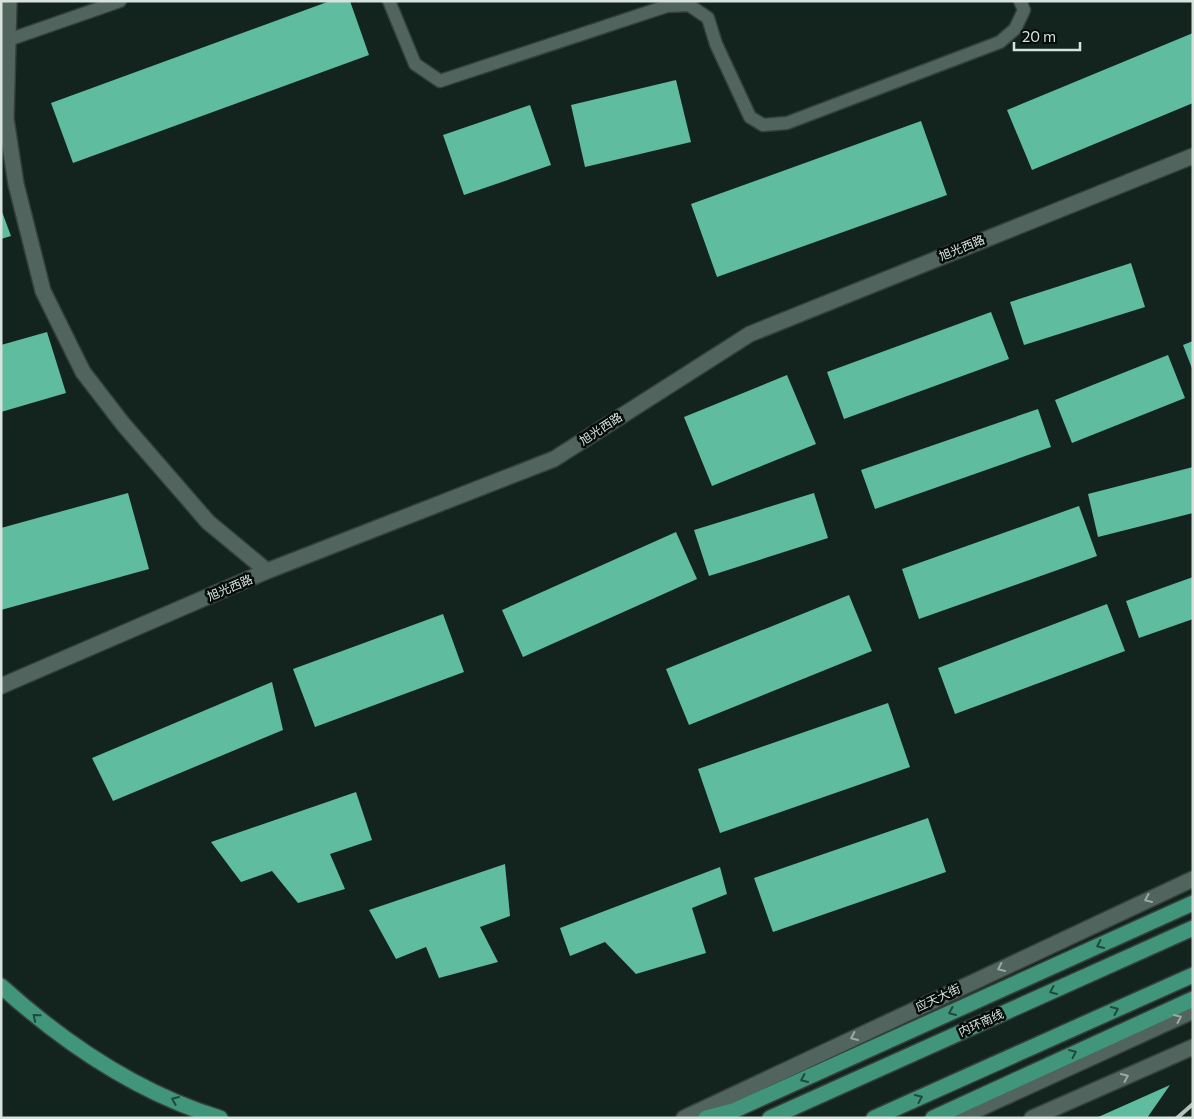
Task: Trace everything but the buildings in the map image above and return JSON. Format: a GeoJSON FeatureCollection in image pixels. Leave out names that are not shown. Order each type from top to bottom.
{"type":"FeatureCollection","features":[{"type":"Feature","properties":{"kind":"highway"},"geometry":{"type":"LineString","coordinates":[[716,1118],[1193,903]]}},
{"type":"Feature","properties":{"kind":"highway","name":"内环南线"},"geometry":{"type":"LineString","coordinates":[[770,1118],[1193,928]]}},
{"type":"Feature","properties":{"kind":"highway"},"geometry":{"type":"LineString","coordinates":[[874,1118],[1193,975]]}},
{"type":"Feature","properties":{"kind":"highway"},"geometry":{"type":"LineString","coordinates":[[1,986],[36,1017],[97,1061],[154,1091],[220,1118]]}},
{"type":"Feature","properties":{"kind":"highway"},"geometry":{"type":"LineString","coordinates":[[933,1118],[1193,999]]}},
{"type":"Feature","properties":{"kind":"highway"},"geometry":{"type":"LineString","coordinates":[[706,1118],[733,1111]]}},
{"type":"Feature","properties":{"kind":"street"},"geometry":{"type":"LineString","coordinates":[[9,1],[6,119],[16,184],[43,291],[83,372],[123,424],[208,522],[267,571]]}},
{"type":"Feature","properties":{"kind":"street","name":"旭光西路"},"geometry":{"type":"LineString","coordinates":[[1,686],[267,571],[554,459],[750,334],[1193,156]]}},
{"type":"Feature","properties":{"kind":"street","name":"应天大街"},"geometry":{"type":"LineString","coordinates":[[684,1118],[1193,879]]}},
{"type":"Feature","properties":{"kind":"street"},"geometry":{"type":"LineString","coordinates":[[959,1118],[1193,1011]]}},
{"type":"Feature","properties":{"kind":"street"},"geometry":{"type":"LineString","coordinates":[[1032,1118],[1193,1047]]}},
{"type":"Feature","properties":{"kind":"lane"},"geometry":{"type":"LineString","coordinates":[[8,40],[120,1]]}},
{"type":"Feature","properties":{"kind":"lane"},"geometry":{"type":"LineString","coordinates":[[390,1],[416,64],[440,81],[667,6],[689,5],[708,18],[716,44],[750,117],[763,125],[787,122],[1000,42],[1015,28],[1024,10],[1020,1]]}},
{"type":"Feature","properties":{"kind":"railway"},"geometry":{"type":"LineString","coordinates":[[1177,1118],[1193,1104]]}}]}
